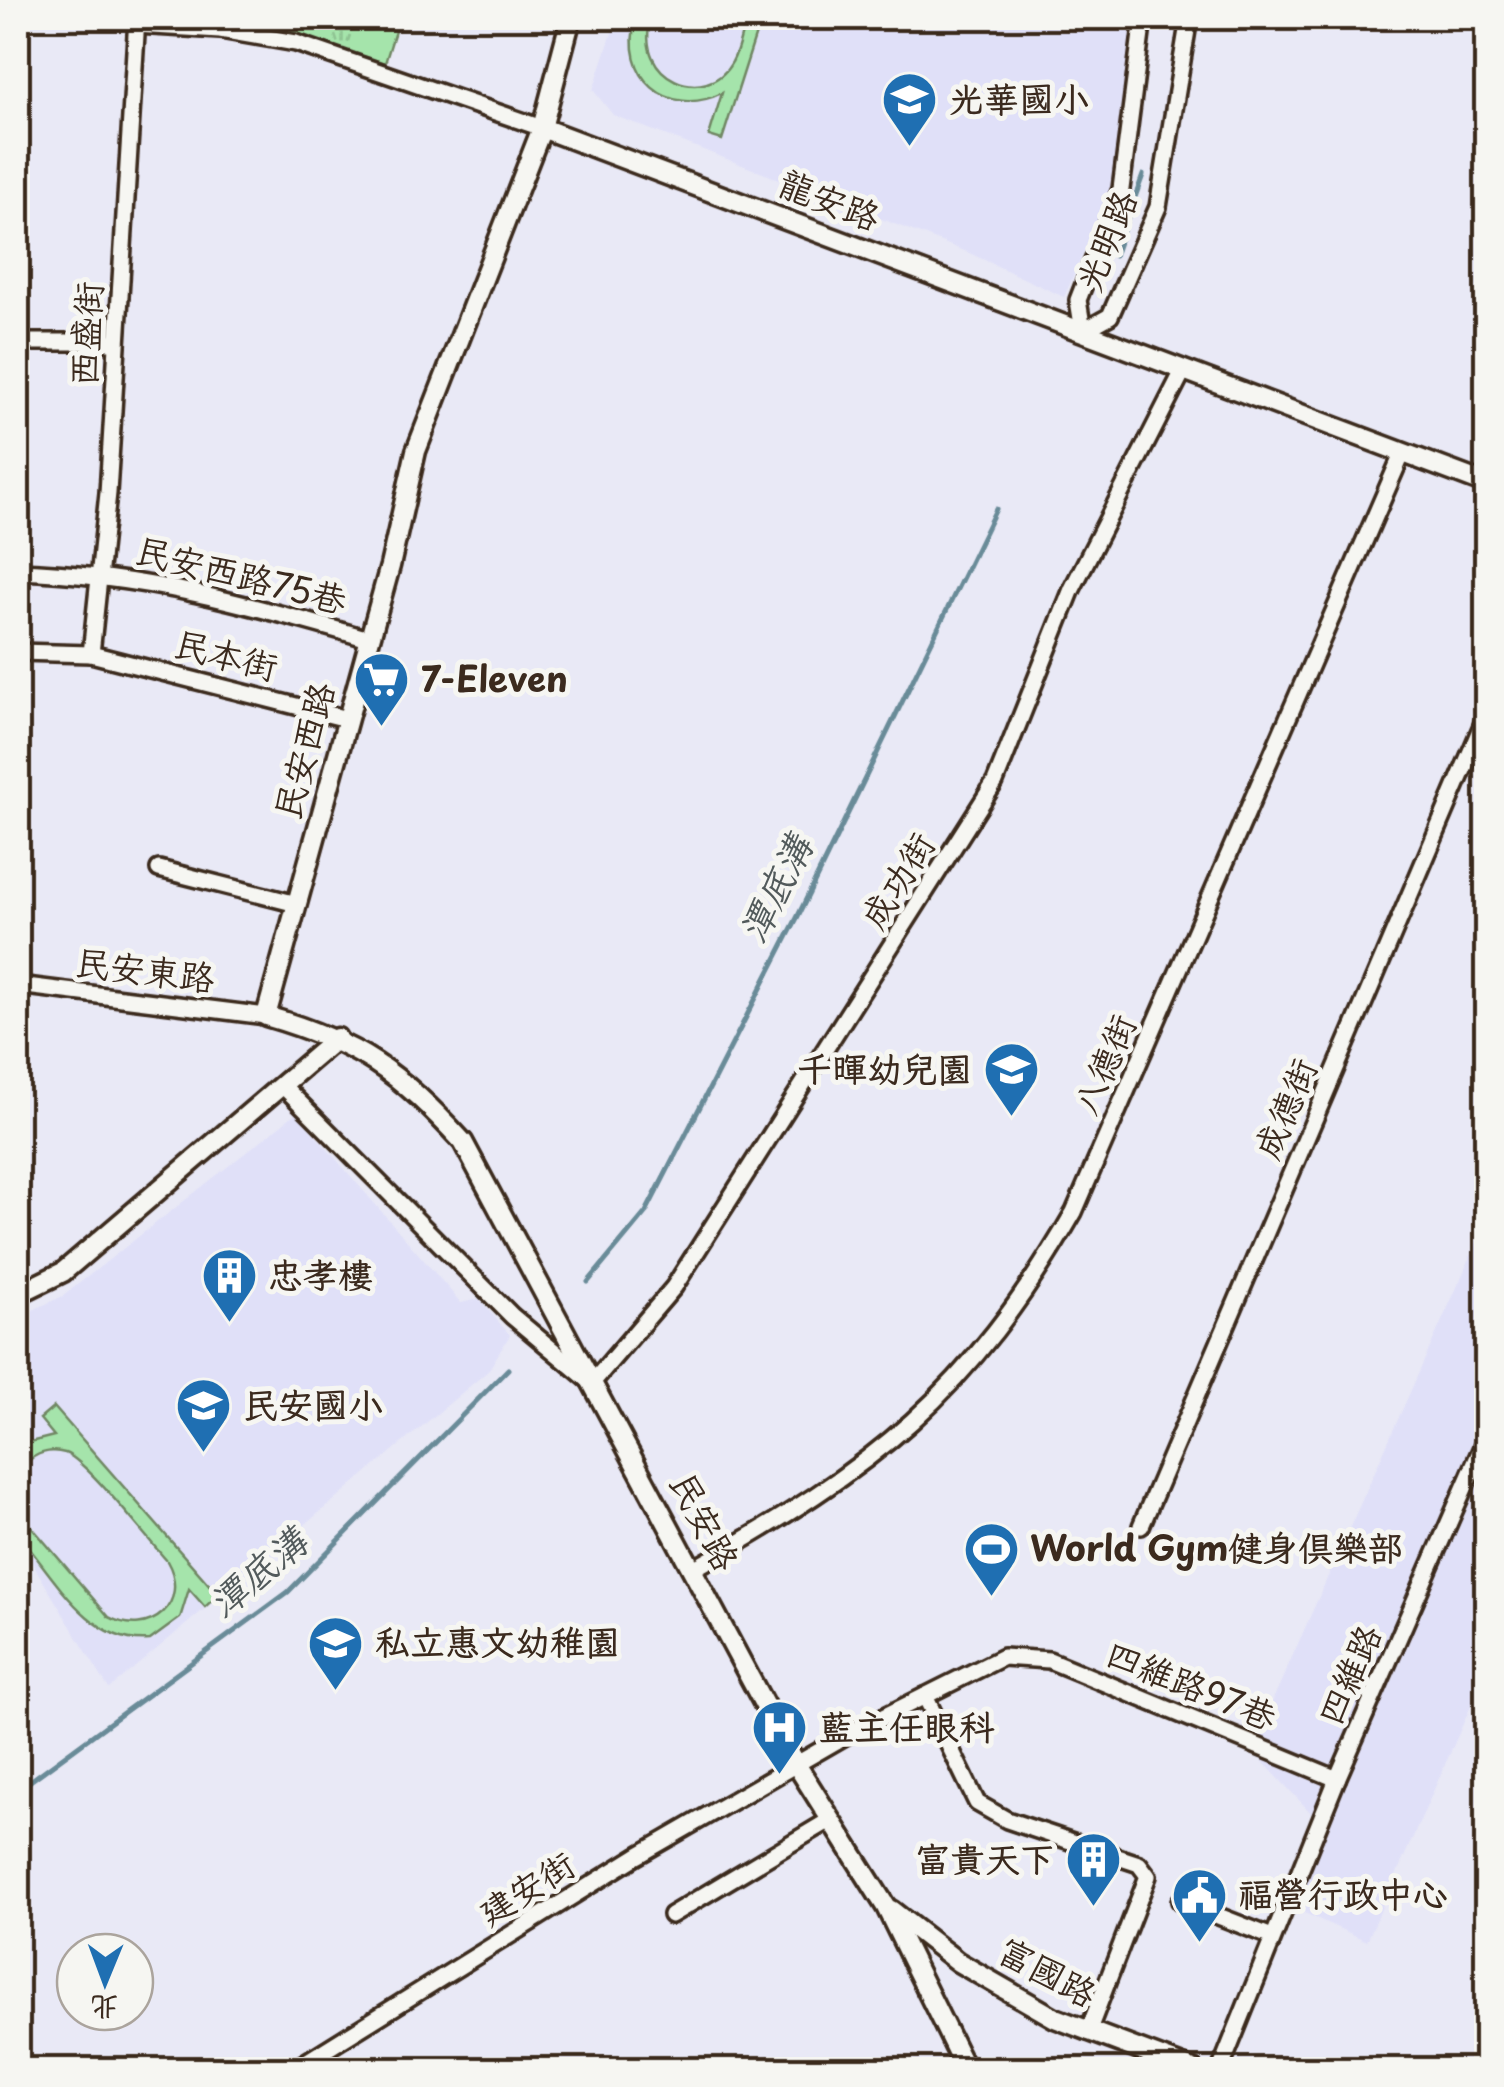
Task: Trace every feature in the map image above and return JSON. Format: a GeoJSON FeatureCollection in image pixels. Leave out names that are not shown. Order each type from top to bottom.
{"type":"FeatureCollection","features":[{"type":"Feature","properties":{"kind":"street","name":"民安西路"},"geometry":{"type":"LineString","coordinates":[[266,1016],[416,450],[542,128],[571,18]]}},
{"type":"Feature","properties":{"kind":"street","name":"光明路"},"geometry":{"type":"LineString","coordinates":[[1143,18],[1122,189],[1078,300],[1082,332],[1110,316],[1158,207],[1189,18]]}},
{"type":"Feature","properties":{"kind":"street","name":"龍安路"},"geometry":{"type":"LineString","coordinates":[[137,21],[296,43],[542,128],[1486,484]]}},
{"type":"Feature","properties":{"kind":"street","name":"西盛街"},"geometry":{"type":"LineString","coordinates":[[91,654],[100,574],[137,21]]}},
{"type":"Feature","properties":{"kind":"street"},"geometry":{"type":"LineString","coordinates":[[18,342],[116,342]]}},
{"type":"Feature","properties":{"kind":"street","name":"成功街"},"geometry":{"type":"LineString","coordinates":[[592,1383],[674,1287],[995,782],[1072,590],[1184,370]]}},
{"type":"Feature","properties":{"kind":"street","name":"八德街"},"geometry":{"type":"LineString","coordinates":[[693,1569],[802,1508],[876,1456],[979,1356],[1030,1289],[1074,1212],[1403,452]]}},
{"type":"Feature","properties":{"kind":"street","name":"民安西路75巷"},"geometry":{"type":"LineString","coordinates":[[18,571],[100,574],[237,600],[369,639]]}},
{"type":"Feature","properties":{"kind":"street","name":"民本街"},"geometry":{"type":"LineString","coordinates":[[18,652],[91,654],[347,719]]}},
{"type":"Feature","properties":{"kind":"street","name":"成德街"},"geometry":{"type":"LineString","coordinates":[[1141,1526],[1486,716]]}},
{"type":"Feature","properties":{"kind":"street"},"geometry":{"type":"LineString","coordinates":[[159,869],[297,904]]}},
{"type":"Feature","properties":{"kind":"street","name":"民安東路"},"geometry":{"type":"LineString","coordinates":[[18,985],[266,1016]]}},
{"type":"Feature","properties":{"kind":"street"},"geometry":{"type":"LineString","coordinates":[[266,1016],[337,1038],[417,1092],[462,1142],[592,1383]]}},
{"type":"Feature","properties":{"kind":"street"},"geometry":{"type":"LineString","coordinates":[[18,1294],[63,1272],[337,1038]]}},
{"type":"Feature","properties":{"kind":"street","name":"民安路"},"geometry":{"type":"LineString","coordinates":[[282,1085],[512,1316],[592,1383],[796,1764],[886,1907],[966,2070]]}},
{"type":"Feature","properties":{"kind":"street","name":"四維路"},"geometry":{"type":"LineString","coordinates":[[1220,2070],[1338,1779],[1486,1438]]}},
{"type":"Feature","properties":{"kind":"street","name":"四維路97巷"},"geometry":{"type":"LineString","coordinates":[[926,1696],[1004,1657],[1029,1656],[1338,1779]]}},
{"type":"Feature","properties":{"kind":"street"},"geometry":{"type":"LineString","coordinates":[[926,1696],[978,1803],[1007,1820],[1140,1864],[1148,1882],[1088,2032]]}},
{"type":"Feature","properties":{"kind":"street","name":"建安街"},"geometry":{"type":"LineString","coordinates":[[293,2070],[629,1860],[796,1764],[926,1696]]}},
{"type":"Feature","properties":{"kind":"street"},"geometry":{"type":"LineString","coordinates":[[671,1916],[830,1820]]}},
{"type":"Feature","properties":{"kind":"street"},"geometry":{"type":"LineString","coordinates":[[1180,1901],[1272,1937]]}},
{"type":"Feature","properties":{"kind":"street","name":"富國路"},"geometry":{"type":"LineString","coordinates":[[886,1907],[997,1986],[1088,2032],[1193,2070]]}},
{"type":"Feature","properties":{"kind":"shaded area","name":"光華國小"},"geometry":{"type":"Polygon","coordinates":[[[617,18],[1135,18],[1114,183],[1064,297],[967,252],[613,115],[593,90],[617,18]]]}},
{"type":"Feature","properties":{"kind":"shaded area","name":"民安國小"},"geometry":{"type":"Polygon","coordinates":[[[296,1113],[461,1303],[479,1299],[510,1335],[488,1371],[109,1689],[18,1540],[18,1317],[63,1296],[296,1113]]]}},
{"type":"Feature","properties":{"kind":"shaded area"},"geometry":{"type":"Polygon","coordinates":[[[1486,1222],[1486,1672],[1367,1941],[1280,1902],[1314,1816],[1251,1749],[1486,1222]]]}},
{"type":"Feature","properties":{"kind":"green space"},"geometry":{"type":"Polygon","coordinates":[[[168,18],[399,18],[385,63],[281,31],[168,18]]]}},
{"type":"Feature","properties":{"kind":"green space"},"geometry":{"type":"Polygon","coordinates":[[[636,18],[651,18],[648,40],[662,71],[691,85],[721,76],[732,62],[746,18],[761,18],[722,140],[709,136],[722,93],[683,101],[652,87],[641,74],[633,39],[636,18]]]}},
{"type":"Feature","properties":{"kind":"green space"},"geometry":{"type":"Polygon","coordinates":[[[54,1407],[218,1595],[205,1607],[189,1589],[180,1618],[150,1640],[128,1639],[91,1620],[59,1587],[18,1534],[18,1511],[109,1617],[139,1623],[152,1620],[170,1603],[173,1576],[167,1561],[75,1459],[58,1451],[44,1452],[18,1472],[18,1445],[54,1436],[40,1419],[54,1407]]]}},
{"type":"Feature","properties":{"kind":"waterway","name":"潭底溝"},"geometry":{"type":"LineString","coordinates":[[1114,256],[1143,175]]}},
{"type":"Feature","properties":{"kind":"waterway","name":"潭底溝"},"geometry":{"type":"LineString","coordinates":[[588,1282],[646,1212],[798,916],[996,509]]}},
{"type":"Feature","properties":{"kind":"waterway","name":"潭底溝"},"geometry":{"type":"LineString","coordinates":[[18,1790],[288,1592],[508,1369]]}},
{"type":"Feature","properties":{"kind":"place","name":"光華國小"},"geometry":{"type":"Point","coordinates":[910,149]}},
{"type":"Feature","properties":{"kind":"place","name":"7-Eleven"},"geometry":{"type":"Point","coordinates":[382,729]}},
{"type":"Feature","properties":{"kind":"place","name":"千暉幼兒園"},"geometry":{"type":"Point","coordinates":[1011,1119]}},
{"type":"Feature","properties":{"kind":"place","name":"忠孝樓"},"geometry":{"type":"Point","coordinates":[229,1325]}},
{"type":"Feature","properties":{"kind":"place","name":"民安國小"},"geometry":{"type":"Point","coordinates":[204,1455]}},
{"type":"Feature","properties":{"kind":"place","name":"World Gym健身俱樂部"},"geometry":{"type":"Point","coordinates":[991,1598]}},
{"type":"Feature","properties":{"kind":"place","name":"私立惠文幼稚園"},"geometry":{"type":"Point","coordinates":[336,1692]}},
{"type":"Feature","properties":{"kind":"place","name":"藍主任眼科"},"geometry":{"type":"Point","coordinates":[780,1777]}},
{"type":"Feature","properties":{"kind":"place","name":"富貴天下"},"geometry":{"type":"Point","coordinates":[1094,1909]}},
{"type":"Feature","properties":{"kind":"place","name":"福營行政中心"},"geometry":{"type":"Point","coordinates":[1199,1944]}}]}
